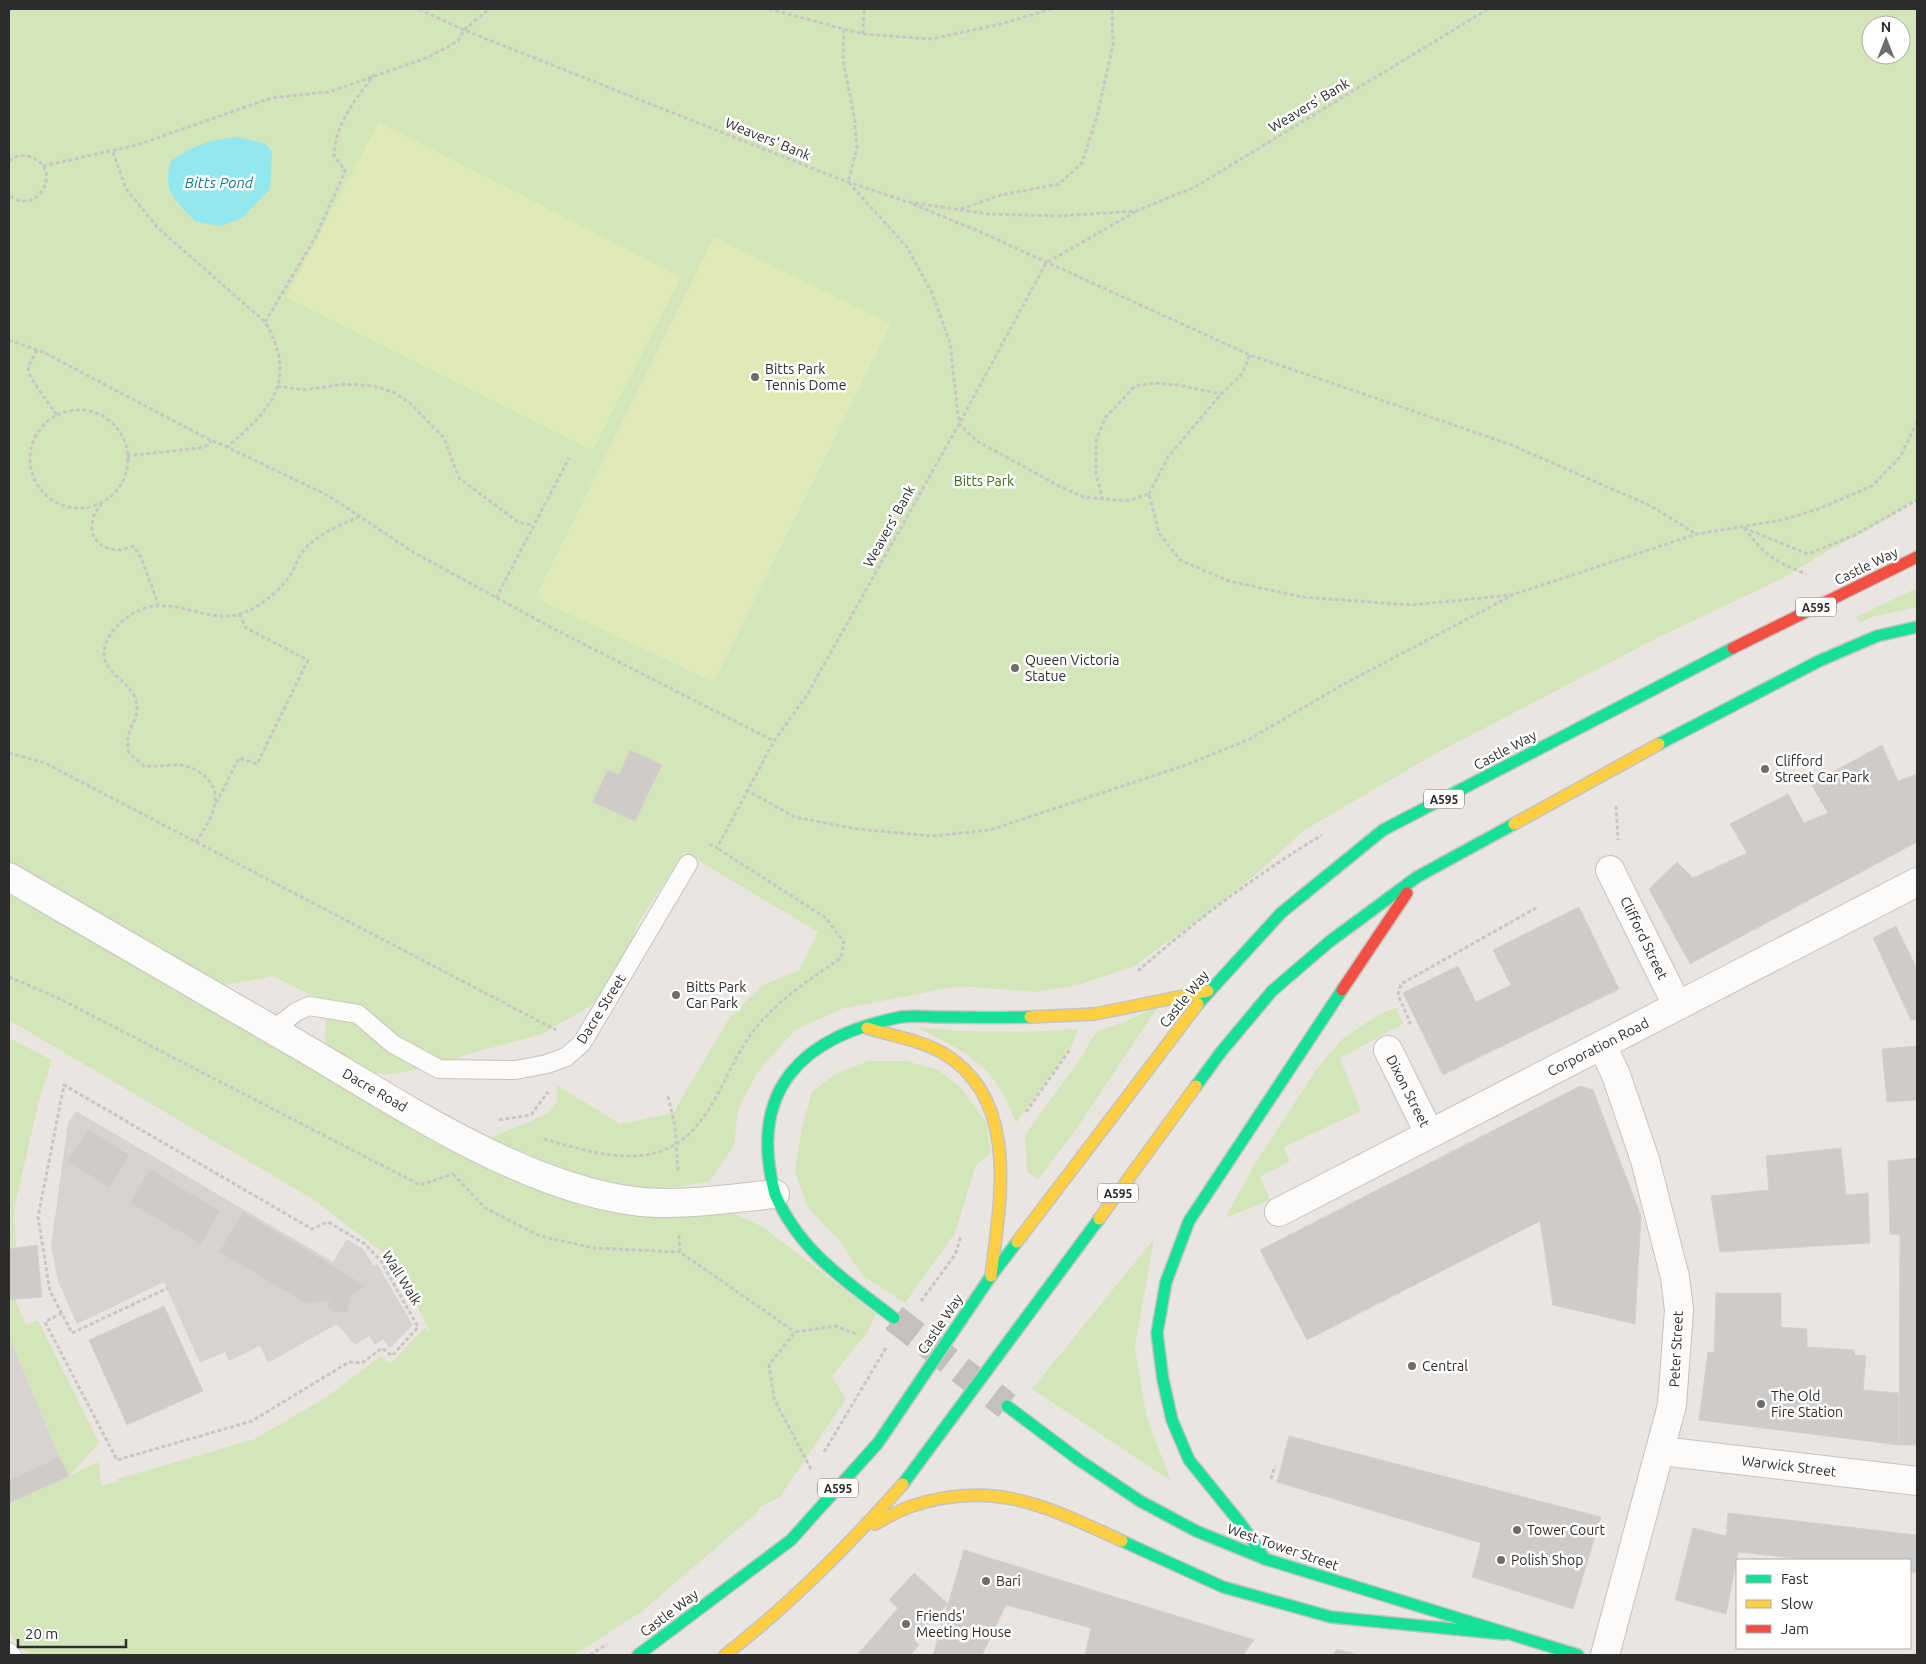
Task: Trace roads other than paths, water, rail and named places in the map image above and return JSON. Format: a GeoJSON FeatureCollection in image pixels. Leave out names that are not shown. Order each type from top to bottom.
{"type":"FeatureCollection","features":[{"type":"Feature","properties":{"kind":"main road","name":"Castle Way"},"geometry":{"type":"LineString","coordinates":[[638,1655],[791,1540],[878,1443],[991,1276],[1208,991],[1281,913],[1384,830],[1715,656],[1917,558]]}},
{"type":"Feature","properties":{"kind":"main road","name":"A595"},"geometry":{"type":"LineString","coordinates":[[725,1655],[768,1622],[852,1542],[913,1472],[1215,1060],[1272,991],[1329,942],[1417,877],[1724,709],[1818,661],[1877,636],[1917,626]]}},
{"type":"Feature","properties":{"kind":"main road"},"geometry":{"type":"LineString","coordinates":[[1265,1559],[1241,1524],[1189,1460],[1172,1420],[1163,1380],[1157,1333],[1166,1282],[1189,1221],[1417,877]]}},
{"type":"Feature","properties":{"kind":"main road"},"geometry":{"type":"LineString","coordinates":[[894,1318],[806,1247],[781,1213],[768,1168],[766,1143],[770,1114],[782,1086],[802,1060],[819,1046],[841,1035],[902,1018],[1027,1018],[1095,1014],[1208,991]]}},
{"type":"Feature","properties":{"kind":"main road"},"geometry":{"type":"LineString","coordinates":[[867,1028],[940,1051],[967,1072],[988,1101],[996,1127],[1001,1185],[991,1276]]}},
{"type":"Feature","properties":{"kind":"main road","name":"West Tower Street"},"geometry":{"type":"LineString","coordinates":[[1007,1406],[1079,1460],[1140,1500],[1196,1531],[1265,1559],[1504,1634],[1578,1655]]}},
{"type":"Feature","properties":{"kind":"main road"},"geometry":{"type":"LineString","coordinates":[[852,1542],[882,1519],[908,1507],[950,1496],[991,1495],[1023,1500],[1056,1511],[1223,1587],[1331,1617],[1504,1634]]}},
{"type":"Feature","properties":{"kind":"street","name":"Clifford Street"},"geometry":{"type":"LineString","coordinates":[[1610,870],[1677,1006]]}},
{"type":"Feature","properties":{"kind":"street","name":"Dacre Road"},"geometry":{"type":"LineString","coordinates":[[9,877],[433,1124],[526,1170],[584,1190],[635,1202],[676,1202],[775,1194]]}},
{"type":"Feature","properties":{"kind":"street","name":"Corporation Road"},"geometry":{"type":"LineString","coordinates":[[1279,1212],[1917,882]]}},
{"type":"Feature","properties":{"kind":"street","name":"Peter Street"},"geometry":{"type":"LineString","coordinates":[[1602,1045],[1616,1075],[1645,1160],[1675,1277],[1679,1310],[1672,1405],[1605,1655]]}},
{"type":"Feature","properties":{"kind":"street","name":"Dixon Street"},"geometry":{"type":"LineString","coordinates":[[1388,1050],[1429,1133]]}},
{"type":"Feature","properties":{"kind":"street","name":"Warwick Street"},"geometry":{"type":"LineString","coordinates":[[1661,1451],[1917,1481]]}},
{"type":"Feature","properties":{"kind":"lane","name":"Dacre Street"},"geometry":{"type":"LineString","coordinates":[[273,1030],[296,1012],[309,1006],[358,1014],[393,1044],[439,1069],[516,1070],[547,1064],[566,1057],[582,1043],[688,864]]}},
{"type":"Feature","properties":{"kind":"lane"},"geometry":{"type":"LineString","coordinates":[[9,1652],[12,1655]]}},
{"type":"Feature","properties":{"kind":"water","name":"Bitts Pond"},"geometry":{"type":"Polygon","coordinates":[[[237,137],[266,144],[272,152],[270,189],[241,219],[221,226],[196,222],[177,201],[170,189],[168,181],[171,161],[202,144],[219,139],[237,137]]]}},
{"type":"Feature","properties":{"kind":"tunnel"},"geometry":{"type":"LineString","coordinates":[[894,1318],[1007,1406]]}},
{"type":"Feature","properties":{"kind":"place","name":"Bitts Park Tennis Dome"},"geometry":{"type":"Point","coordinates":[755,377]}},
{"type":"Feature","properties":{"kind":"place","name":"Queen Victoria Statue"},"geometry":{"type":"Point","coordinates":[1015,668]}},
{"type":"Feature","properties":{"kind":"place","name":"Clifford Street Car Park"},"geometry":{"type":"Point","coordinates":[1765,769]}},
{"type":"Feature","properties":{"kind":"place","name":"Bitts Park Car Park"},"geometry":{"type":"Point","coordinates":[676,995]}},
{"type":"Feature","properties":{"kind":"place","name":"Central"},"geometry":{"type":"Point","coordinates":[1412,1366]}},
{"type":"Feature","properties":{"kind":"place","name":"The Old Fire Station"},"geometry":{"type":"Point","coordinates":[1761,1404]}},
{"type":"Feature","properties":{"kind":"place","name":"Tower Court"},"geometry":{"type":"Point","coordinates":[1517,1530]}},
{"type":"Feature","properties":{"kind":"place","name":"Polish Shop"},"geometry":{"type":"Point","coordinates":[1501,1560]}},
{"type":"Feature","properties":{"kind":"place","name":"Bari"},"geometry":{"type":"Point","coordinates":[986,1581]}},
{"type":"Feature","properties":{"kind":"place","name":"Friends' Meeting House"},"geometry":{"type":"Point","coordinates":[906,1624]}},
{"type":"Feature","properties":{"kind":"park label","name":"Bitts Park"},"geometry":{"type":"Point","coordinates":[984,481]}}]}
